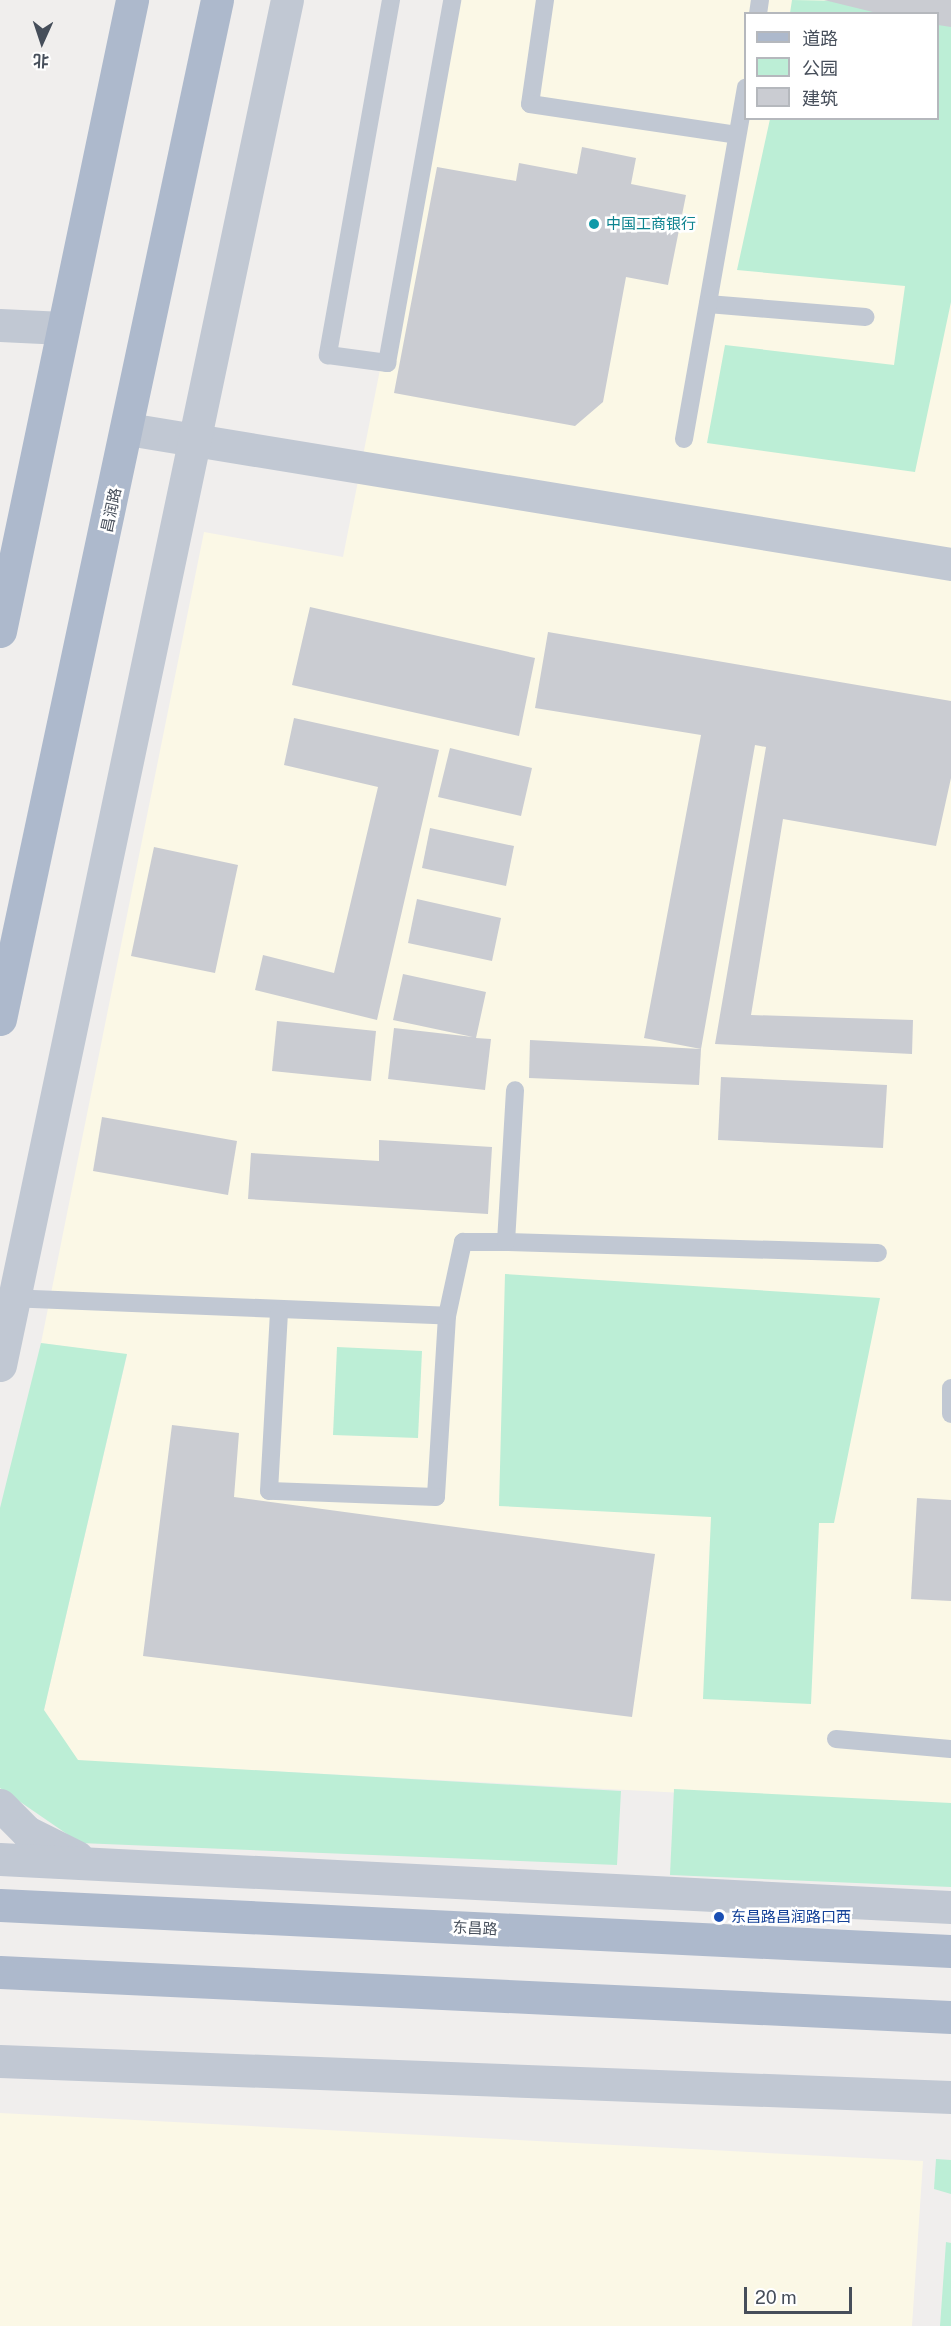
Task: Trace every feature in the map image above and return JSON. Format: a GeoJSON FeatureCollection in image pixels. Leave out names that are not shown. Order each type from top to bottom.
{"type":"FeatureCollection","features":[{"type":"Feature","properties":{"kind":"main road"},"geometry":{"type":"LineString","coordinates":[[0,632],[132,0]]}},
{"type":"Feature","properties":{"kind":"main road","name":"昌润路"},"geometry":{"type":"LineString","coordinates":[[0,1019],[128,429],[217,0]]}},
{"type":"Feature","properties":{"kind":"main road","name":"东昌路"},"geometry":{"type":"LineString","coordinates":[[0,1905],[951,1950]]}},
{"type":"Feature","properties":{"kind":"main road"},"geometry":{"type":"LineString","coordinates":[[0,1972],[951,2017]]}},
{"type":"Feature","properties":{"kind":"street"},"geometry":{"type":"LineString","coordinates":[[0,1365],[7,1298],[287,0]]}},
{"type":"Feature","properties":{"kind":"street"},"geometry":{"type":"LineString","coordinates":[[0,325],[63,328]]}},
{"type":"Feature","properties":{"kind":"street"},"geometry":{"type":"LineString","coordinates":[[128,429],[951,564]]}},
{"type":"Feature","properties":{"kind":"street"},"geometry":{"type":"LineString","coordinates":[[0,1805],[27,1832],[91,1864]]}},
{"type":"Feature","properties":{"kind":"street"},"geometry":{"type":"LineString","coordinates":[[0,1859],[951,1907]]}},
{"type":"Feature","properties":{"kind":"street"},"geometry":{"type":"LineString","coordinates":[[0,2061],[951,2097]]}},
{"type":"Feature","properties":{"kind":"lane"},"geometry":{"type":"LineString","coordinates":[[391,0],[328,355],[387,363],[452,0]]}},
{"type":"Feature","properties":{"kind":"lane"},"geometry":{"type":"LineString","coordinates":[[545,0],[530,104],[737,135]]}},
{"type":"Feature","properties":{"kind":"lane"},"geometry":{"type":"LineString","coordinates":[[684,439],[744,98]]}},
{"type":"Feature","properties":{"kind":"lane"},"geometry":{"type":"LineString","coordinates":[[708,304],[865,317]]}},
{"type":"Feature","properties":{"kind":"lane"},"geometry":{"type":"LineString","coordinates":[[506,1242],[515,1090]]}},
{"type":"Feature","properties":{"kind":"lane"},"geometry":{"type":"LineString","coordinates":[[279,1313],[269,1491],[436,1497],[447,1316],[463,1242],[878,1253]]}},
{"type":"Feature","properties":{"kind":"lane"},"geometry":{"type":"LineString","coordinates":[[7,1298],[279,1313],[447,1316]]}},
{"type":"Feature","properties":{"kind":"lane"},"geometry":{"type":"LineString","coordinates":[[951,1389],[951,1414]]}},
{"type":"Feature","properties":{"kind":"lane"},"geometry":{"type":"LineString","coordinates":[[836,1739],[951,1749]]}},
{"type":"Feature","properties":{"kind":"shaded area"},"geometry":{"type":"Polygon","coordinates":[[[453,0],[951,0],[951,1807],[78,1761],[44,1710],[127,1355],[41,1343],[204,532],[343,557],[453,0]]]}},
{"type":"Feature","properties":{"kind":"shaded area"},"geometry":{"type":"Polygon","coordinates":[[[0,2113],[923,2161],[912,2326],[0,2326],[0,2113]]]}},
{"type":"Feature","properties":{"kind":"green space"},"geometry":{"type":"Polygon","coordinates":[[[792,0],[951,3],[951,302],[915,472],[707,443],[725,345],[894,365],[905,286],[737,270],[770,120],[939,120],[939,12],[790,12],[792,0]]]}},
{"type":"Feature","properties":{"kind":"green space"},"geometry":{"type":"Polygon","coordinates":[[[505,1274],[880,1298],[834,1523],[819,1523],[811,1704],[703,1699],[711,1517],[499,1506],[505,1274]]]}},
{"type":"Feature","properties":{"kind":"green space"},"geometry":{"type":"Polygon","coordinates":[[[41,1343],[127,1354],[44,1710],[78,1760],[621,1791],[617,1865],[80,1843],[0,1788],[0,1508],[41,1343]]]}},
{"type":"Feature","properties":{"kind":"green space"},"geometry":{"type":"Polygon","coordinates":[[[337,1347],[422,1351],[418,1438],[333,1435],[337,1347]]]}},
{"type":"Feature","properties":{"kind":"green space"},"geometry":{"type":"Polygon","coordinates":[[[674,1789],[951,1803],[951,1887],[670,1875],[674,1789]]]}},
{"type":"Feature","properties":{"kind":"green space"},"geometry":{"type":"Polygon","coordinates":[[[936,2159],[951,2160],[951,2194],[934,2189],[936,2159]]]}},
{"type":"Feature","properties":{"kind":"green space"},"geometry":{"type":"Polygon","coordinates":[[[946,2242],[951,2243],[951,2326],[940,2326],[946,2242]]]}},
{"type":"Feature","properties":{"kind":"building"},"geometry":{"type":"Polygon","coordinates":[[[824,0],[951,0],[951,27],[939,25],[939,12],[873,12],[824,0]]]}},
{"type":"Feature","properties":{"kind":"building"},"geometry":{"type":"Polygon","coordinates":[[[582,147],[636,158],[631,184],[686,195],[668,285],[626,277],[603,402],[575,426],[394,393],[437,167],[516,181],[519,163],[577,174],[582,147]]]}},
{"type":"Feature","properties":{"kind":"building"},"geometry":{"type":"Polygon","coordinates":[[[310,607],[535,658],[519,736],[292,685],[310,607]]]}},
{"type":"Feature","properties":{"kind":"building"},"geometry":{"type":"Polygon","coordinates":[[[548,632],[951,701],[951,778],[936,846],[783,819],[751,1015],[913,1020],[912,1054],[715,1044],[766,747],[755,745],[701,1049],[644,1038],[701,735],[535,708],[548,632]]]}},
{"type":"Feature","properties":{"kind":"building"},"geometry":{"type":"Polygon","coordinates":[[[294,718],[439,750],[377,1020],[255,990],[263,955],[334,973],[378,787],[284,765],[294,718]]]}},
{"type":"Feature","properties":{"kind":"building"},"geometry":{"type":"Polygon","coordinates":[[[450,748],[532,768],[521,816],[438,797],[450,748]]]}},
{"type":"Feature","properties":{"kind":"building"},"geometry":{"type":"Polygon","coordinates":[[[430,828],[514,846],[506,886],[422,868],[430,828]]]}},
{"type":"Feature","properties":{"kind":"building"},"geometry":{"type":"Polygon","coordinates":[[[154,847],[238,865],[215,973],[131,956],[154,847]]]}},
{"type":"Feature","properties":{"kind":"building"},"geometry":{"type":"Polygon","coordinates":[[[417,899],[501,918],[492,961],[408,943],[417,899]]]}},
{"type":"Feature","properties":{"kind":"building"},"geometry":{"type":"Polygon","coordinates":[[[403,974],[486,992],[476,1038],[491,1039],[485,1090],[388,1079],[394,1028],[473,1037],[393,1020],[403,974]]]}},
{"type":"Feature","properties":{"kind":"building"},"geometry":{"type":"Polygon","coordinates":[[[277,1021],[376,1031],[371,1081],[272,1071],[277,1021]]]}},
{"type":"Feature","properties":{"kind":"building"},"geometry":{"type":"Polygon","coordinates":[[[530,1040],[701,1049],[699,1085],[529,1078],[530,1040]]]}},
{"type":"Feature","properties":{"kind":"building"},"geometry":{"type":"Polygon","coordinates":[[[721,1077],[887,1085],[883,1148],[718,1140],[721,1077]]]}},
{"type":"Feature","properties":{"kind":"building"},"geometry":{"type":"Polygon","coordinates":[[[102,1117],[237,1141],[228,1195],[93,1171],[102,1117]]]}},
{"type":"Feature","properties":{"kind":"building"},"geometry":{"type":"Polygon","coordinates":[[[379,1140],[492,1147],[488,1214],[248,1199],[251,1153],[379,1161],[379,1140]]]}},
{"type":"Feature","properties":{"kind":"building"},"geometry":{"type":"Polygon","coordinates":[[[172,1425],[239,1433],[234,1497],[655,1554],[632,1717],[143,1656],[172,1425]]]}},
{"type":"Feature","properties":{"kind":"building"},"geometry":{"type":"Polygon","coordinates":[[[917,1498],[951,1500],[951,1601],[911,1599],[917,1498]]]}},
{"type":"Feature","properties":{"kind":"place","name":"中国工商银行"},"geometry":{"type":"Point","coordinates":[594,224]}},
{"type":"Feature","properties":{"kind":"place","name":"东昌路昌润路口西"},"geometry":{"type":"Point","coordinates":[719,1917]}}]}
